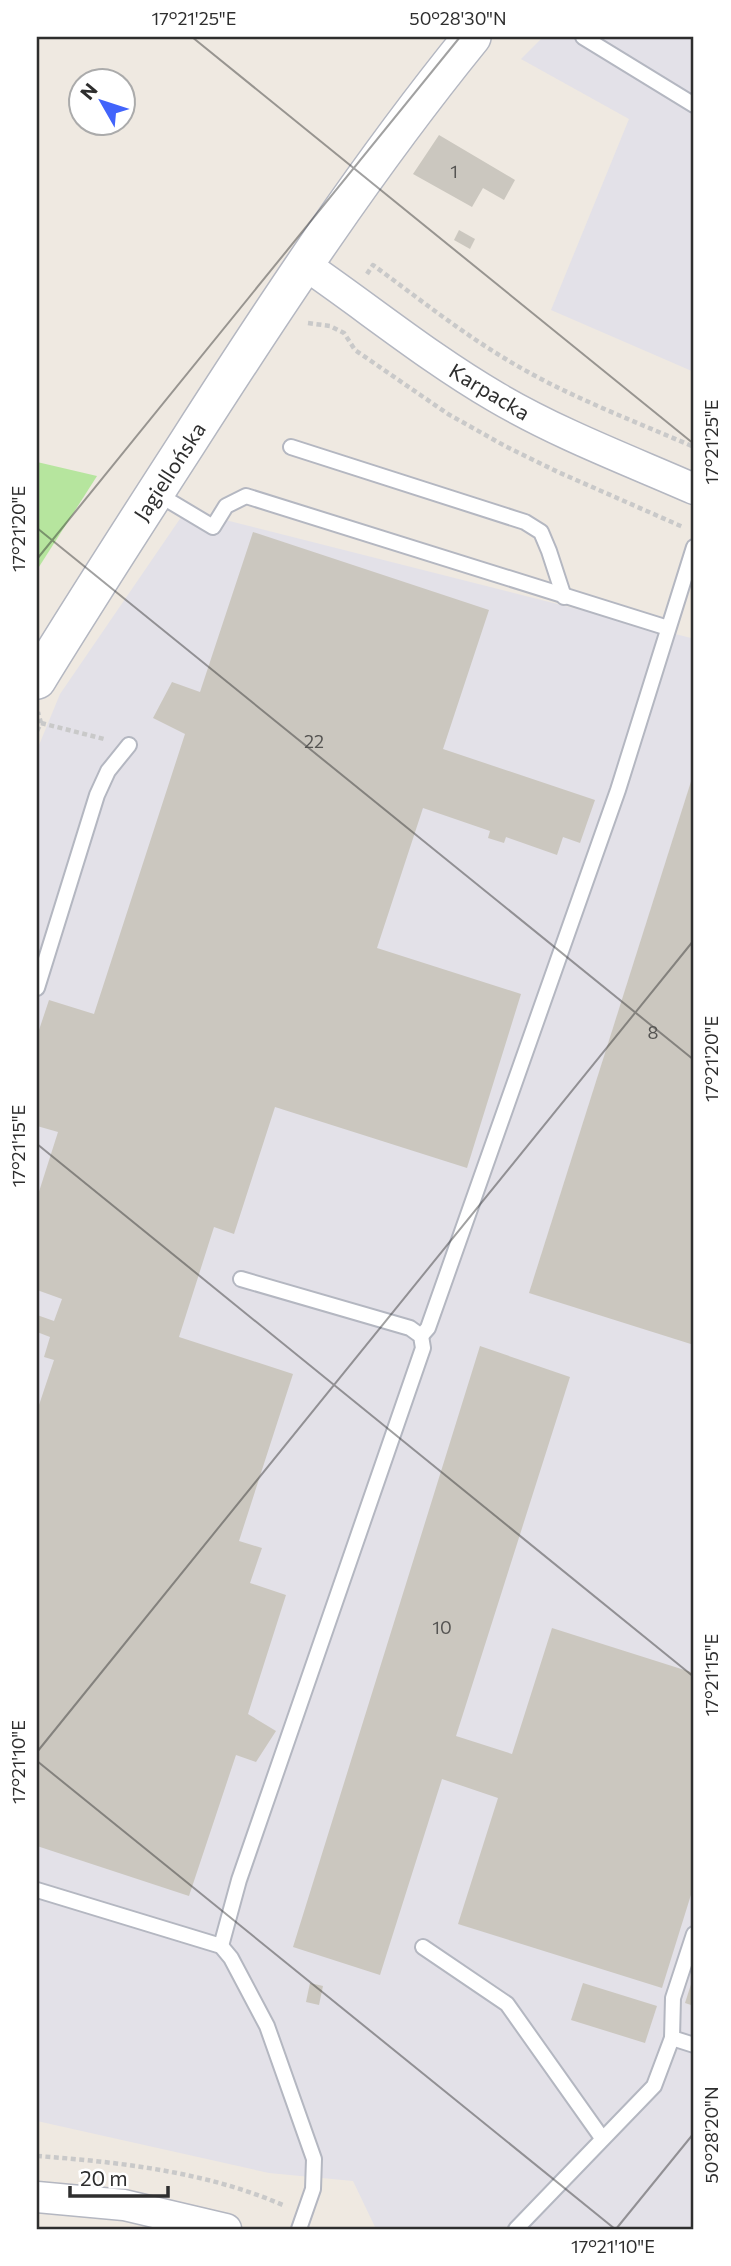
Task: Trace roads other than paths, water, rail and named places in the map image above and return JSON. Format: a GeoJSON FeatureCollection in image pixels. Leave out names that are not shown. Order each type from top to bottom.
{"type":"FeatureCollection","features":[{"type":"Feature","properties":{"kind":"street","name":"Jagiellońska"},"geometry":{"type":"LineString","coordinates":[[37,680],[304,264],[360,182],[467,38]]}},
{"type":"Feature","properties":{"kind":"street","name":"Karpacka"},"geometry":{"type":"LineString","coordinates":[[304,264],[497,398],[553,427],[694,489]]}},
{"type":"Feature","properties":{"kind":"street"},"geometry":{"type":"LineString","coordinates":[[37,2197],[124,2205],[226,2229]]}},
{"type":"Feature","properties":{"kind":"lane"},"geometry":{"type":"LineString","coordinates":[[583,37],[694,105]]}},
{"type":"Feature","properties":{"kind":"lane"},"geometry":{"type":"LineString","coordinates":[[292,447],[525,522],[541,532],[564,597]]}},
{"type":"Feature","properties":{"kind":"lane"},"geometry":{"type":"LineString","coordinates":[[156,492],[213,527],[226,506],[246,496],[668,628]]}},
{"type":"Feature","properties":{"kind":"lane"},"geometry":{"type":"LineString","coordinates":[[421,1336],[428,1328],[618,790],[694,547]]}},
{"type":"Feature","properties":{"kind":"lane"},"geometry":{"type":"LineString","coordinates":[[37,988],[97,795],[108,772],[129,745]]}},
{"type":"Feature","properties":{"kind":"lane"},"geometry":{"type":"LineString","coordinates":[[220,1946],[239,1880],[423,1348],[421,1336],[410,1328],[241,1279]]}},
{"type":"Feature","properties":{"kind":"lane"},"geometry":{"type":"LineString","coordinates":[[37,1890],[220,1946],[235,1965],[267,2026],[314,2159],[313,2189],[299,2229]]}},
{"type":"Feature","properties":{"kind":"lane"},"geometry":{"type":"LineString","coordinates":[[516,2229],[654,2086],[672,2038],[673,1998],[694,1934]]}},
{"type":"Feature","properties":{"kind":"lane"},"geometry":{"type":"LineString","coordinates":[[423,1947],[507,2004],[602,2138]]}},
{"type":"Feature","properties":{"kind":"lane"},"geometry":{"type":"LineString","coordinates":[[672,2038],[694,2045]]}}]}
